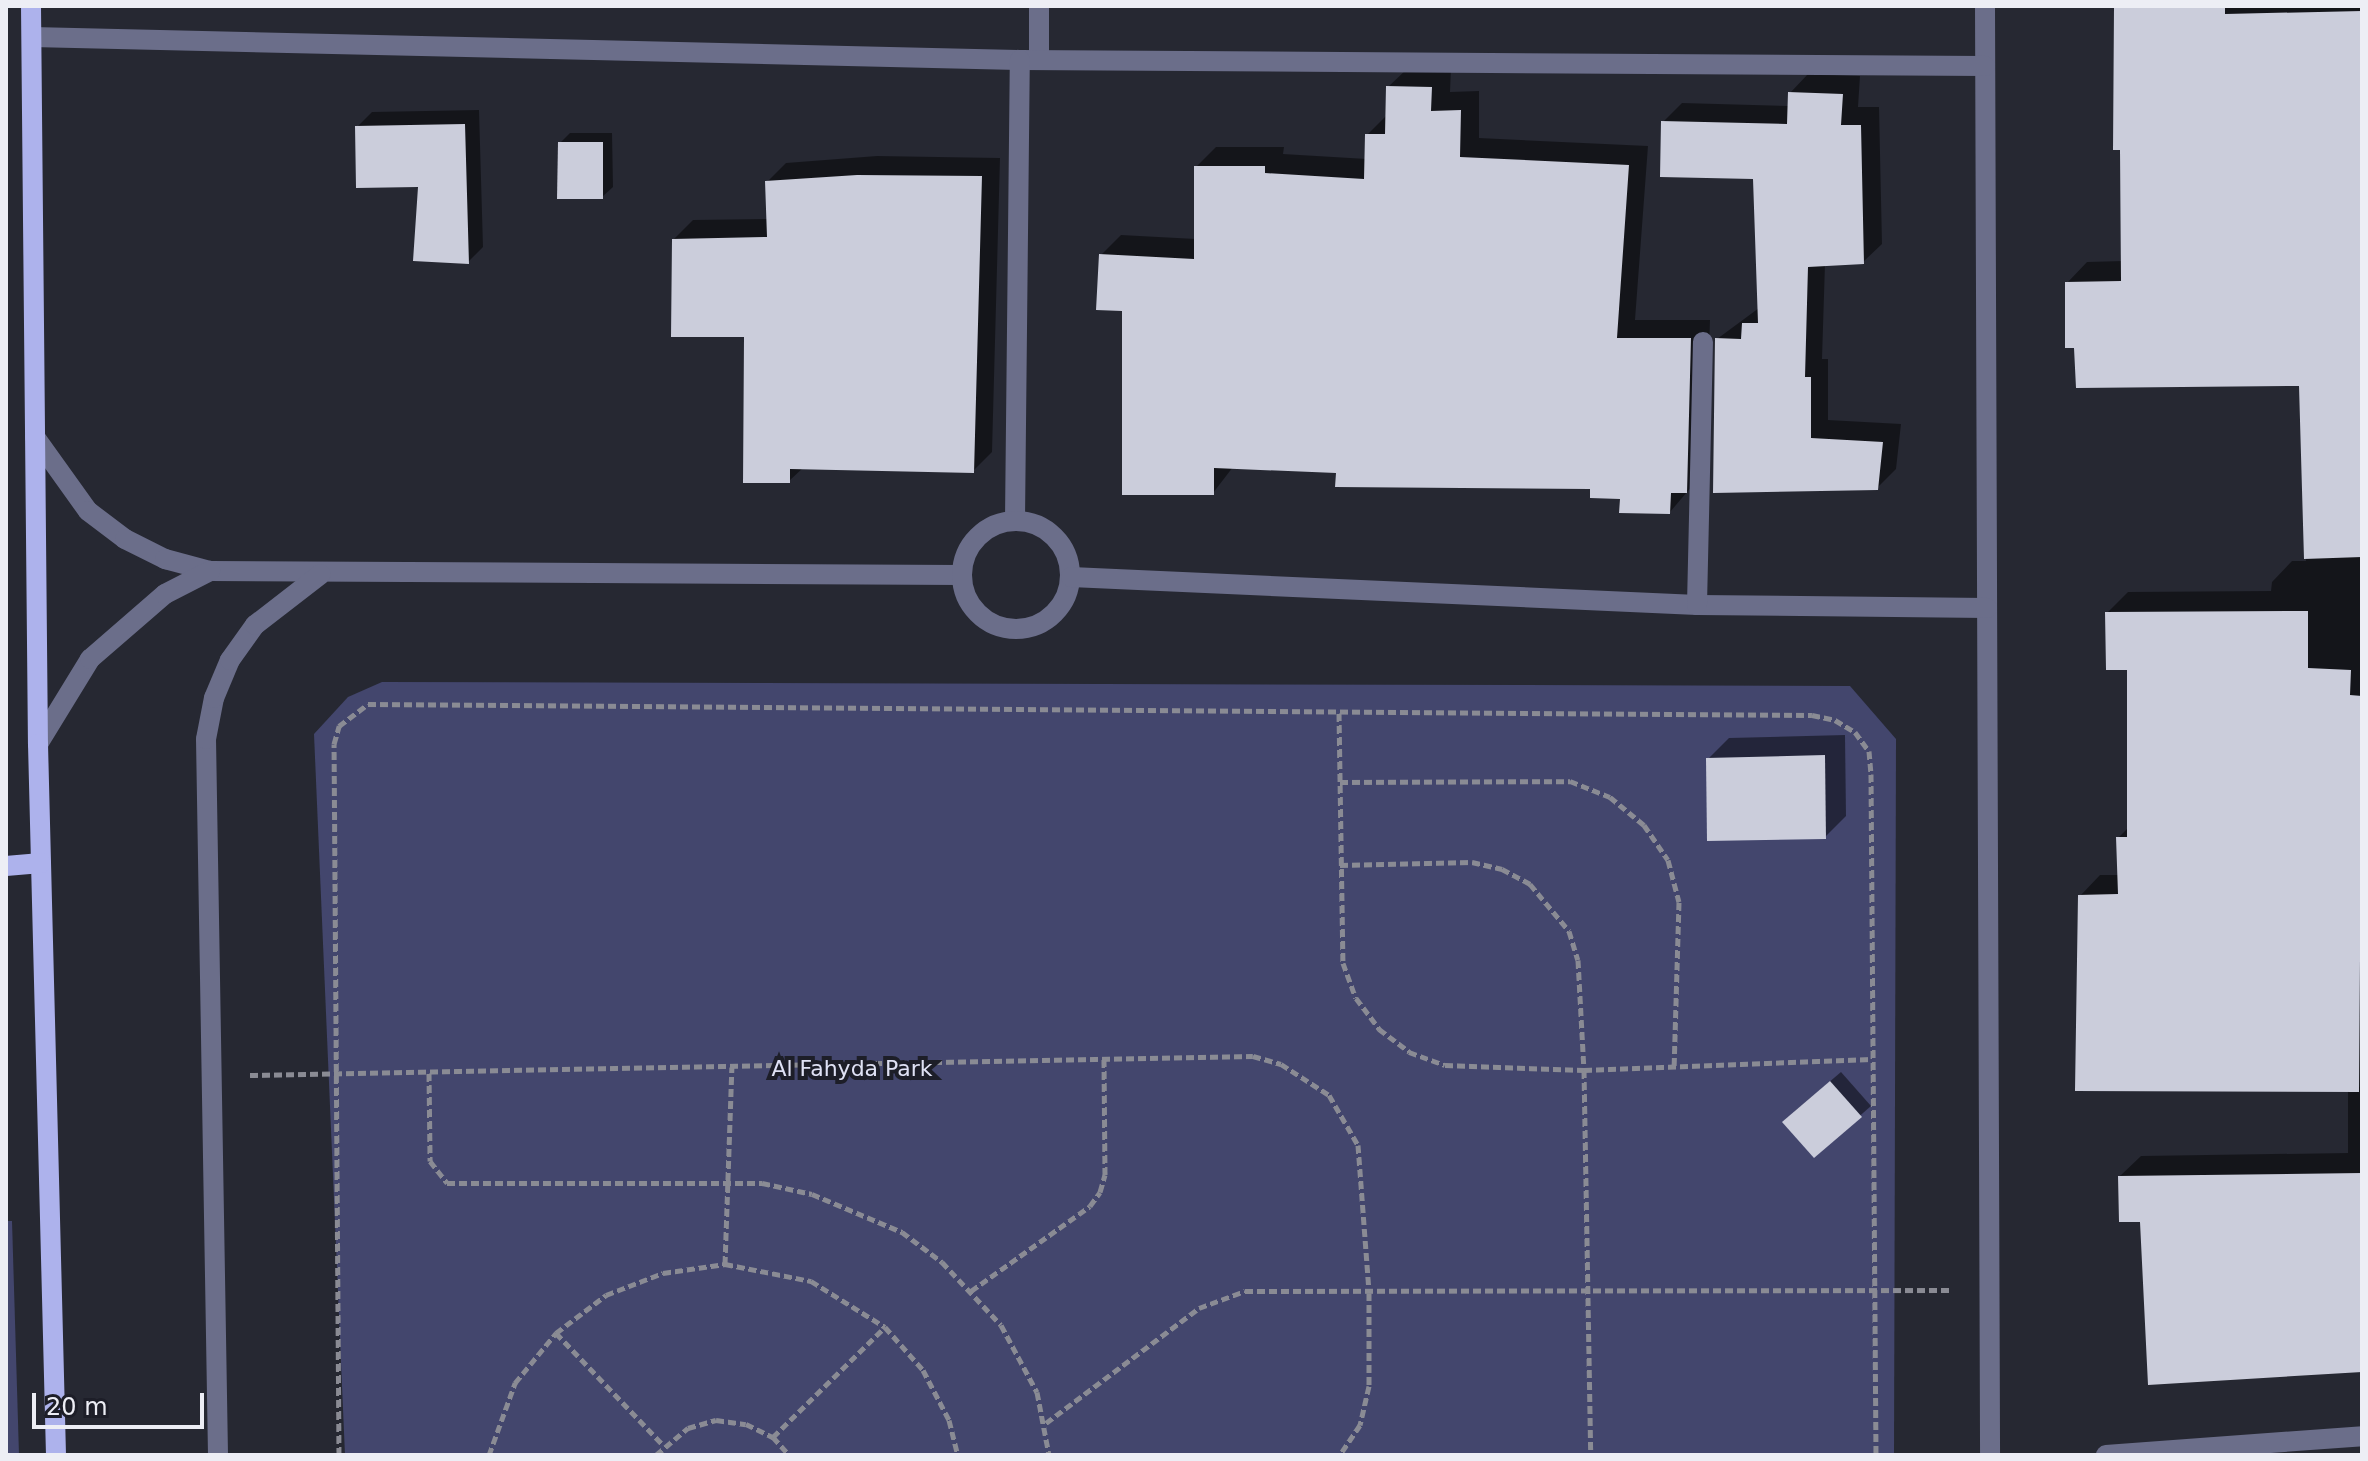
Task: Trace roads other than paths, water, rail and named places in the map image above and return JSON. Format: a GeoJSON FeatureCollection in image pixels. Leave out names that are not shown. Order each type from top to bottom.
{"type":"FeatureCollection","features":[{"type":"Feature","properties":{"kind":"main road"},"geometry":{"type":"LineString","coordinates":[[31,6],[38,744],[57,1452]]}},
{"type":"Feature","properties":{"kind":"main road"},"geometry":{"type":"LineString","coordinates":[[6,866],[41,863]]}},
{"type":"Feature","properties":{"kind":"street"},"geometry":{"type":"LineString","coordinates":[[1015,520],[1030,60],[1039,6]]}},
{"type":"Feature","properties":{"kind":"street"},"geometry":{"type":"LineString","coordinates":[[1985,6],[1992,1290],[1990,1455]]}},
{"type":"Feature","properties":{"kind":"street"},"geometry":{"type":"LineString","coordinates":[[32,37],[1030,60],[1985,66]]}},
{"type":"Feature","properties":{"kind":"street"},"geometry":{"type":"LineString","coordinates":[[1697,605],[1703,342]]}},
{"type":"Feature","properties":{"kind":"street"},"geometry":{"type":"LineString","coordinates":[[35,437],[59,477],[100,520],[165,559],[210,571],[321,574],[961,575]]}},
{"type":"Feature","properties":{"kind":"street"},"geometry":{"type":"LineString","coordinates":[[1015,520],[1048,530],[1062,543],[1071,577],[1057,611],[1042,623],[1006,629],[974,610],[961,575],[972,543],[999,523],[1015,520]]}},
{"type":"Feature","properties":{"kind":"street"},"geometry":{"type":"LineString","coordinates":[[38,744],[61,700],[99,650],[165,594],[210,571]]}},
{"type":"Feature","properties":{"kind":"street"},"geometry":{"type":"LineString","coordinates":[[218,1455],[205,782],[214,698],[230,660],[255,625],[321,574]]}},
{"type":"Feature","properties":{"kind":"street"},"geometry":{"type":"LineString","coordinates":[[1071,577],[1697,605],[1987,608]]}},
{"type":"Feature","properties":{"kind":"street"},"geometry":{"type":"LineString","coordinates":[[2106,1455],[2362,1436]]}},
{"type":"Feature","properties":{"kind":"park label","name":"Al Fahyda Park"},"geometry":{"type":"Point","coordinates":[852,1069]}}]}
